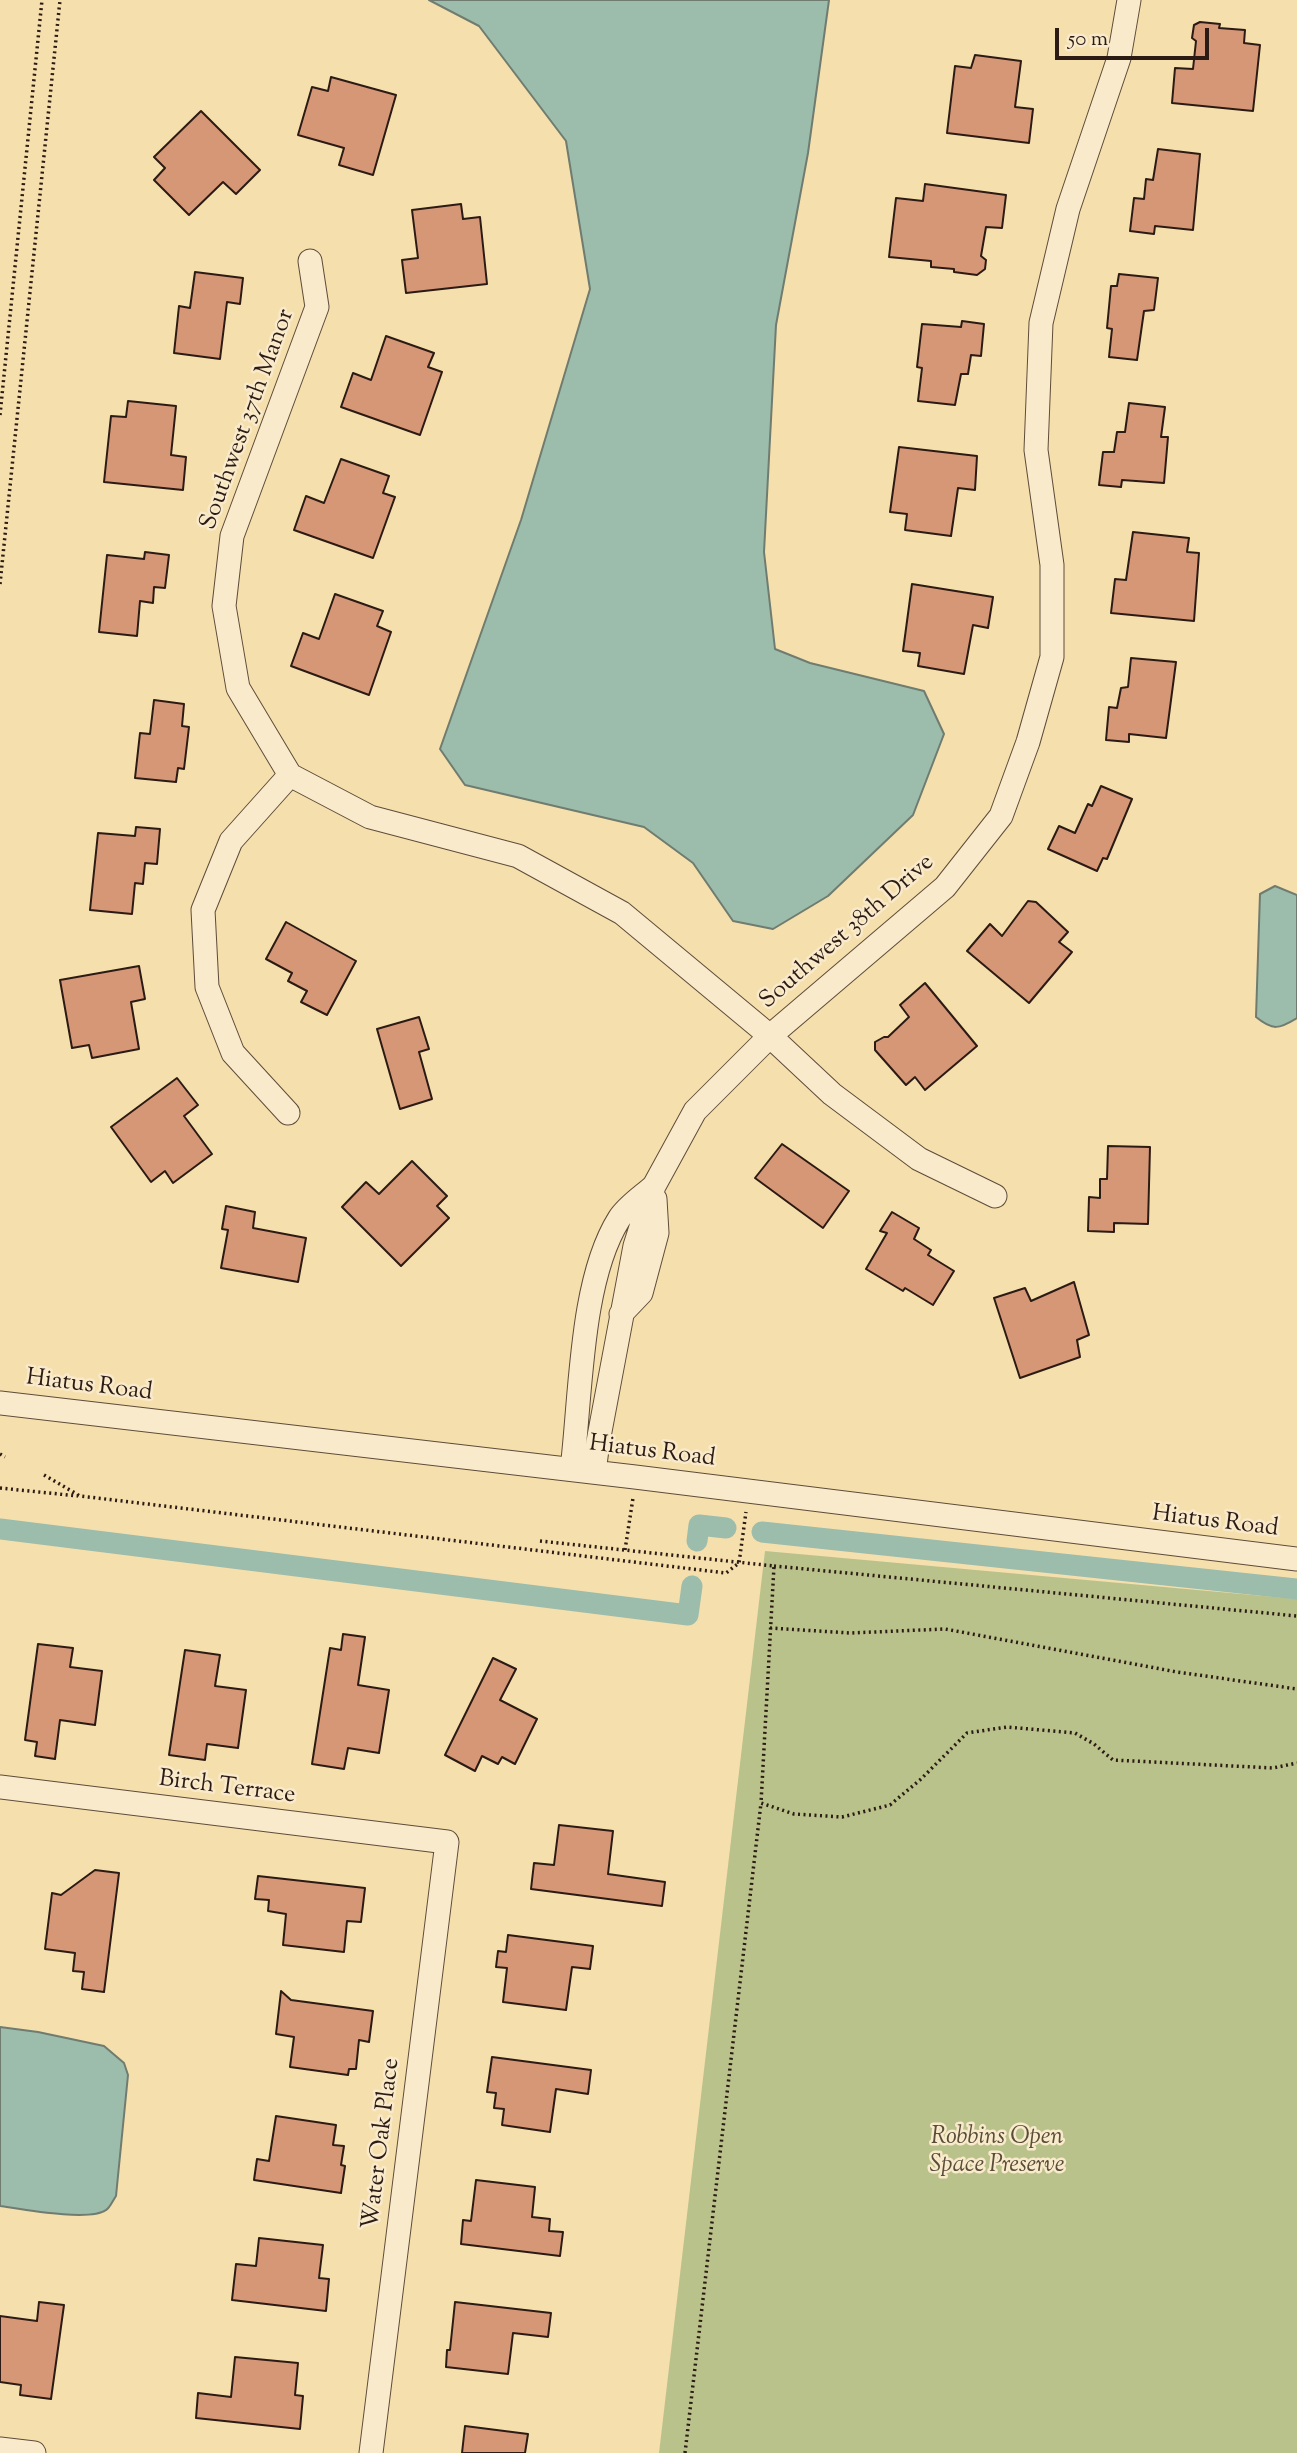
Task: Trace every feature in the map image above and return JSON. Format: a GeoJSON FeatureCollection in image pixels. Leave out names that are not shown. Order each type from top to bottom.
{"type":"FeatureCollection","features":[{"type":"Feature","properties":{"kind":"street","name":"Southwest 38th Drive"},"geometry":{"type":"LineString","coordinates":[[583,1471],[635,1246],[654,1186],[695,1111],[771,1036],[945,887],[1001,816],[1028,742],[1052,657],[1052,565],[1036,450],[1041,323],[1068,209],[1119,58],[1129,0]]}},
{"type":"Feature","properties":{"kind":"street","name":"Southwest 37th Manor"},"geometry":{"type":"LineString","coordinates":[[290,775],[238,688],[224,606],[232,536],[317,307],[310,261]]}},
{"type":"Feature","properties":{"kind":"street"},"geometry":{"type":"LineString","coordinates":[[288,1113],[233,1053],[207,987],[203,910],[230,841],[290,775],[370,817],[518,856],[622,912],[771,1036],[832,1094],[919,1159],[995,1196]]}},
{"type":"Feature","properties":{"kind":"street","name":"Southwest 38th Drive"},"geometry":{"type":"LineString","coordinates":[[583,1471],[587,1320],[600,1257],[620,1217],[654,1186]]}},
{"type":"Feature","properties":{"kind":"street","name":"Hiatus Road"},"geometry":{"type":"LineString","coordinates":[[0,1403],[583,1471],[1297,1559]]}},
{"type":"Feature","properties":{"kind":"street","name":"Birch Terrace"},"geometry":{"type":"LineString","coordinates":[[0,1787],[447,1842]]}},
{"type":"Feature","properties":{"kind":"street","name":"Water Oak Place"},"geometry":{"type":"LineString","coordinates":[[371,2453],[447,1842]]}},
{"type":"Feature","properties":{"kind":"street"},"geometry":{"type":"LineString","coordinates":[[0,2449],[34,2453]]}},
{"type":"Feature","properties":{"kind":"path"},"geometry":{"type":"LineString","coordinates":[[0,415],[42,0]]}},
{"type":"Feature","properties":{"kind":"path"},"geometry":{"type":"LineString","coordinates":[[0,584],[60,0]]}},
{"type":"Feature","properties":{"kind":"path"},"geometry":{"type":"LineString","coordinates":[[44,1475],[80,1496]]}},
{"type":"Feature","properties":{"kind":"path"},"geometry":{"type":"LineString","coordinates":[[0,1488],[726,1573],[739,1563],[748,1491]]}},
{"type":"Feature","properties":{"kind":"path"},"geometry":{"type":"LineString","coordinates":[[625,1550],[633,1496]]}},
{"type":"Feature","properties":{"kind":"path"},"geometry":{"type":"LineString","coordinates":[[540,1541],[739,1563],[1297,1616]]}},
{"type":"Feature","properties":{"kind":"path"},"geometry":{"type":"LineString","coordinates":[[685,2453],[761,1803],[774,1566]]}},
{"type":"Feature","properties":{"kind":"path"},"geometry":{"type":"LineString","coordinates":[[770,1628],[850,1633],[945,1629],[1177,1672],[1297,1689]]}},
{"type":"Feature","properties":{"kind":"path"},"geometry":{"type":"LineString","coordinates":[[761,1803],[794,1814],[842,1817],[890,1805],[921,1779],[967,1733],[1007,1727],[1075,1733],[1094,1744],[1112,1760],[1273,1768],[1297,1763]]}},
{"type":"Feature","properties":{"kind":"green space","name":"Robbins Open Space Preserve"},"geometry":{"type":"Polygon","coordinates":[[[765,1551],[1297,1599],[1297,2453],[659,2453],[765,1551]]]}},
{"type":"Feature","properties":{"kind":"shaded area"},"geometry":{"type":"Polygon","coordinates":[[[429,0],[829,0],[808,153],[776,325],[764,552],[775,649],[810,663],[924,691],[944,734],[913,815],[828,896],[773,929],[733,921],[693,863],[644,827],[465,785],[440,749],[521,520],[590,289],[566,141],[479,26],[429,0]]]}},
{"type":"Feature","properties":{"kind":"shaded area"},"geometry":{"type":"Polygon","coordinates":[[[1275,886],[1297,895],[1297,1018],[1276,1027],[1267,1025],[1256,1017],[1260,894],[1275,886]]]}},
{"type":"Feature","properties":{"kind":"shaded area"},"geometry":{"type":"Polygon","coordinates":[[[0,2027],[104,2046],[124,2063],[128,2075],[116,2196],[106,2210],[86,2215],[71,2215],[0,2206],[0,2027]]]}},
{"type":"Feature","properties":{"kind":"building"},"geometry":{"type":"Polygon","coordinates":[[[1200,22],[1220,24],[1219,28],[1245,30],[1244,43],[1260,45],[1253,111],[1172,103],[1175,68],[1193,69],[1196,41],[1192,38],[1194,25],[1200,22]]]}},
{"type":"Feature","properties":{"kind":"building"},"geometry":{"type":"Polygon","coordinates":[[[975,55],[1021,61],[1015,107],[1033,109],[1029,143],[947,133],[955,66],[971,68],[975,55]]]}},
{"type":"Feature","properties":{"kind":"building"},"geometry":{"type":"Polygon","coordinates":[[[331,77],[396,95],[373,175],[339,165],[344,148],[298,135],[312,87],[328,91],[331,77]]]}},
{"type":"Feature","properties":{"kind":"building"},"geometry":{"type":"Polygon","coordinates":[[[201,111],[260,170],[236,194],[223,182],[189,215],[154,180],[165,168],[154,157],[201,111]]]}},
{"type":"Feature","properties":{"kind":"building"},"geometry":{"type":"Polygon","coordinates":[[[1158,149],[1200,154],[1193,230],[1155,226],[1154,234],[1130,231],[1134,198],[1144,199],[1146,179],[1153,180],[1158,149]]]}},
{"type":"Feature","properties":{"kind":"building"},"geometry":{"type":"Polygon","coordinates":[[[925,184],[1006,195],[1002,228],[986,227],[981,256],[986,260],[985,269],[977,275],[931,267],[931,261],[889,257],[896,198],[923,201],[925,184]]]}},
{"type":"Feature","properties":{"kind":"building"},"geometry":{"type":"Polygon","coordinates":[[[461,204],[463,219],[480,217],[487,284],[406,293],[402,260],[418,258],[412,210],[461,204]]]}},
{"type":"Feature","properties":{"kind":"building"},"geometry":{"type":"Polygon","coordinates":[[[195,272],[243,278],[240,304],[227,302],[220,359],[174,353],[179,306],[190,308],[195,272]]]}},
{"type":"Feature","properties":{"kind":"building"},"geometry":{"type":"Polygon","coordinates":[[[1119,274],[1158,278],[1154,310],[1144,311],[1137,360],[1109,357],[1112,329],[1107,328],[1111,286],[1117,286],[1119,274]]]}},
{"type":"Feature","properties":{"kind":"building"},"geometry":{"type":"Polygon","coordinates":[[[962,321],[984,324],[981,356],[971,355],[968,374],[961,374],[955,405],[918,401],[922,368],[917,367],[922,324],[961,327],[962,321]]]}},
{"type":"Feature","properties":{"kind":"building"},"geometry":{"type":"Polygon","coordinates":[[[386,336],[434,353],[428,367],[442,372],[420,435],[341,407],[353,373],[371,380],[386,336]]]}},
{"type":"Feature","properties":{"kind":"building"},"geometry":{"type":"Polygon","coordinates":[[[128,401],[176,406],[171,455],[186,457],[183,490],[104,482],[111,416],[126,417],[128,401]]]}},
{"type":"Feature","properties":{"kind":"building"},"geometry":{"type":"Polygon","coordinates":[[[1129,403],[1165,407],[1161,437],[1168,437],[1164,483],[1122,480],[1121,487],[1099,485],[1103,452],[1114,452],[1117,432],[1125,432],[1129,403]]]}},
{"type":"Feature","properties":{"kind":"building"},"geometry":{"type":"Polygon","coordinates":[[[899,447],[977,456],[975,490],[958,488],[951,536],[905,530],[907,514],[890,512],[899,447]]]}},
{"type":"Feature","properties":{"kind":"building"},"geometry":{"type":"Polygon","coordinates":[[[341,459],[389,476],[383,493],[395,497],[373,558],[294,530],[306,496],[324,503],[341,459]]]}},
{"type":"Feature","properties":{"kind":"building"},"geometry":{"type":"Polygon","coordinates":[[[1133,532],[1189,538],[1187,552],[1199,553],[1194,621],[1111,613],[1115,579],[1126,580],[1133,532]]]}},
{"type":"Feature","properties":{"kind":"building"},"geometry":{"type":"Polygon","coordinates":[[[145,552],[169,555],[165,588],[154,587],[153,603],[140,601],[137,636],[99,632],[107,555],[144,559],[145,552]]]}},
{"type":"Feature","properties":{"kind":"building"},"geometry":{"type":"Polygon","coordinates":[[[912,584],[993,597],[988,628],[973,625],[964,674],[918,666],[920,653],[903,651],[912,584]]]}},
{"type":"Feature","properties":{"kind":"building"},"geometry":{"type":"Polygon","coordinates":[[[335,594],[383,611],[377,626],[391,632],[369,695],[291,666],[303,633],[319,639],[335,594]]]}},
{"type":"Feature","properties":{"kind":"building"},"geometry":{"type":"Polygon","coordinates":[[[1131,658],[1176,662],[1166,738],[1129,734],[1129,742],[1106,740],[1109,707],[1117,708],[1121,688],[1128,687],[1131,658]]]}},
{"type":"Feature","properties":{"kind":"building"},"geometry":{"type":"Polygon","coordinates":[[[154,700],[184,704],[182,726],[189,727],[184,769],[178,768],[176,782],[135,778],[140,733],[150,734],[154,700]]]}},
{"type":"Feature","properties":{"kind":"building"},"geometry":{"type":"Polygon","coordinates":[[[1101,786],[1132,799],[1107,859],[1103,858],[1097,871],[1048,849],[1059,826],[1075,833],[1088,804],[1092,806],[1101,786]]]}},
{"type":"Feature","properties":{"kind":"building"},"geometry":{"type":"Polygon","coordinates":[[[136,827],[160,829],[157,864],[145,863],[143,884],[135,883],[132,914],[90,910],[98,833],[135,836],[136,827]]]}},
{"type":"Feature","properties":{"kind":"building"},"geometry":{"type":"Polygon","coordinates":[[[1028,901],[1036,902],[1068,932],[1059,942],[1072,952],[1029,1003],[967,951],[990,924],[1002,936],[1028,901]]]}},
{"type":"Feature","properties":{"kind":"building"},"geometry":{"type":"Polygon","coordinates":[[[286,922],[356,961],[327,1015],[301,1002],[307,991],[288,981],[292,973],[266,959],[286,922]]]}},
{"type":"Feature","properties":{"kind":"building"},"geometry":{"type":"Polygon","coordinates":[[[139,966],[145,999],[131,1002],[139,1049],[92,1058],[89,1045],[72,1048],[60,980],[139,966]]]}},
{"type":"Feature","properties":{"kind":"building"},"geometry":{"type":"Polygon","coordinates":[[[925,983],[977,1046],[925,1090],[915,1077],[906,1085],[875,1050],[875,1042],[888,1037],[909,1017],[900,1005],[925,983]]]}},
{"type":"Feature","properties":{"kind":"building"},"geometry":{"type":"Polygon","coordinates":[[[419,1017],[429,1049],[419,1052],[432,1099],[400,1109],[377,1029],[419,1017]]]}},
{"type":"Feature","properties":{"kind":"building"},"geometry":{"type":"Polygon","coordinates":[[[177,1078],[198,1105],[184,1116],[212,1154],[173,1183],[165,1171],[151,1182],[111,1127],[177,1078]]]}},
{"type":"Feature","properties":{"kind":"building"},"geometry":{"type":"Polygon","coordinates":[[[782,1144],[849,1191],[823,1228],[755,1178],[782,1144]]]}},
{"type":"Feature","properties":{"kind":"building"},"geometry":{"type":"Polygon","coordinates":[[[1108,1146],[1150,1147],[1148,1224],[1114,1223],[1114,1232],[1088,1231],[1089,1197],[1100,1198],[1100,1179],[1107,1179],[1108,1146]]]}},
{"type":"Feature","properties":{"kind":"building"},"geometry":{"type":"Polygon","coordinates":[[[412,1161],[447,1196],[437,1206],[449,1218],[401,1266],[342,1207],[366,1182],[379,1194],[412,1161]]]}},
{"type":"Feature","properties":{"kind":"building"},"geometry":{"type":"Polygon","coordinates":[[[226,1206],[255,1212],[253,1228],[306,1238],[298,1282],[221,1268],[228,1230],[222,1229],[226,1206]]]}},
{"type":"Feature","properties":{"kind":"building"},"geometry":{"type":"Polygon","coordinates":[[[892,1212],[919,1228],[914,1239],[931,1250],[928,1255],[954,1271],[933,1305],[866,1269],[887,1233],[880,1231],[892,1212]]]}},
{"type":"Feature","properties":{"kind":"building"},"geometry":{"type":"Polygon","coordinates":[[[1074,1282],[1089,1335],[1077,1340],[1080,1357],[1020,1378],[994,1298],[1025,1288],[1031,1301],[1074,1282]]]}},
{"type":"Feature","properties":{"kind":"building"},"geometry":{"type":"Polygon","coordinates":[[[343,1634],[365,1637],[358,1685],[389,1690],[379,1753],[348,1748],[344,1769],[312,1764],[330,1648],[341,1650],[343,1634]]]}},
{"type":"Feature","properties":{"kind":"building"},"geometry":{"type":"Polygon","coordinates":[[[38,1644],[73,1648],[70,1667],[102,1671],[95,1725],[60,1720],[55,1759],[35,1756],[37,1742],[25,1740],[38,1644]]]}},
{"type":"Feature","properties":{"kind":"building"},"geometry":{"type":"Polygon","coordinates":[[[185,1650],[220,1655],[215,1686],[246,1690],[238,1748],[207,1744],[205,1760],[169,1755],[185,1650]]]}},
{"type":"Feature","properties":{"kind":"building"},"geometry":{"type":"Polygon","coordinates":[[[493,1658],[516,1669],[500,1700],[537,1719],[515,1764],[502,1757],[498,1764],[482,1756],[475,1771],[445,1755],[493,1658]]]}},
{"type":"Feature","properties":{"kind":"building"},"geometry":{"type":"Polygon","coordinates":[[[559,1825],[613,1831],[608,1874],[665,1882],[662,1906],[531,1889],[534,1863],[554,1865],[559,1825]]]}},
{"type":"Feature","properties":{"kind":"building"},"geometry":{"type":"Polygon","coordinates":[[[95,1870],[119,1873],[104,1992],[82,1989],[84,1972],[73,1971],[75,1953],[45,1949],[52,1893],[61,1895],[95,1870]]]}},
{"type":"Feature","properties":{"kind":"building"},"geometry":{"type":"Polygon","coordinates":[[[258,1876],[365,1888],[361,1922],[347,1921],[344,1952],[283,1945],[286,1914],[268,1911],[269,1900],[255,1899],[258,1876]]]}},
{"type":"Feature","properties":{"kind":"building"},"geometry":{"type":"Polygon","coordinates":[[[508,1935],[593,1946],[590,1969],[572,1967],[566,2010],[503,2002],[507,1968],[496,1967],[498,1951],[506,1952],[508,1935]]]}},
{"type":"Feature","properties":{"kind":"building"},"geometry":{"type":"Polygon","coordinates":[[[281,1991],[291,2000],[373,2011],[369,2042],[359,2040],[356,2069],[349,2069],[348,2075],[290,2067],[294,2037],[276,2034],[281,1991]]]}},
{"type":"Feature","properties":{"kind":"building"},"geometry":{"type":"Polygon","coordinates":[[[492,2057],[591,2070],[588,2094],[556,2089],[550,2132],[502,2125],[504,2109],[494,2108],[496,2093],[487,2092],[492,2057]]]}},
{"type":"Feature","properties":{"kind":"building"},"geometry":{"type":"Polygon","coordinates":[[[276,2116],[336,2125],[333,2145],[344,2146],[341,2165],[345,2166],[341,2193],[254,2180],[257,2159],[269,2161],[276,2116]]]}},
{"type":"Feature","properties":{"kind":"building"},"geometry":{"type":"Polygon","coordinates":[[[476,2180],[535,2187],[532,2217],[550,2219],[549,2231],[563,2232],[560,2256],[461,2244],[463,2220],[471,2221],[476,2180]]]}},
{"type":"Feature","properties":{"kind":"building"},"geometry":{"type":"Polygon","coordinates":[[[259,2238],[323,2245],[319,2278],[329,2279],[326,2311],[232,2300],[236,2264],[256,2266],[259,2238]]]}},
{"type":"Feature","properties":{"kind":"building"},"geometry":{"type":"Polygon","coordinates":[[[39,2302],[64,2305],[51,2399],[20,2395],[21,2385],[0,2382],[0,2316],[37,2321],[39,2302]]]}},
{"type":"Feature","properties":{"kind":"building"},"geometry":{"type":"Polygon","coordinates":[[[455,2302],[551,2313],[548,2337],[513,2333],[508,2374],[446,2367],[455,2302]]]}},
{"type":"Feature","properties":{"kind":"building"},"geometry":{"type":"Polygon","coordinates":[[[235,2357],[298,2363],[295,2395],[303,2396],[300,2429],[196,2418],[198,2393],[231,2397],[235,2357]]]}},
{"type":"Feature","properties":{"kind":"building"},"geometry":{"type":"Polygon","coordinates":[[[465,2426],[528,2434],[525,2453],[462,2453],[465,2426]]]}},
{"type":"Feature","properties":{"kind":"waterway"},"geometry":{"type":"LineString","coordinates":[[697,1541],[699,1525],[726,1528]]}},
{"type":"Feature","properties":{"kind":"waterway"},"geometry":{"type":"LineString","coordinates":[[0,1529],[688,1615],[692,1586]]}},
{"type":"Feature","properties":{"kind":"waterway"},"geometry":{"type":"LineString","coordinates":[[762,1532],[1297,1589]]}}]}
